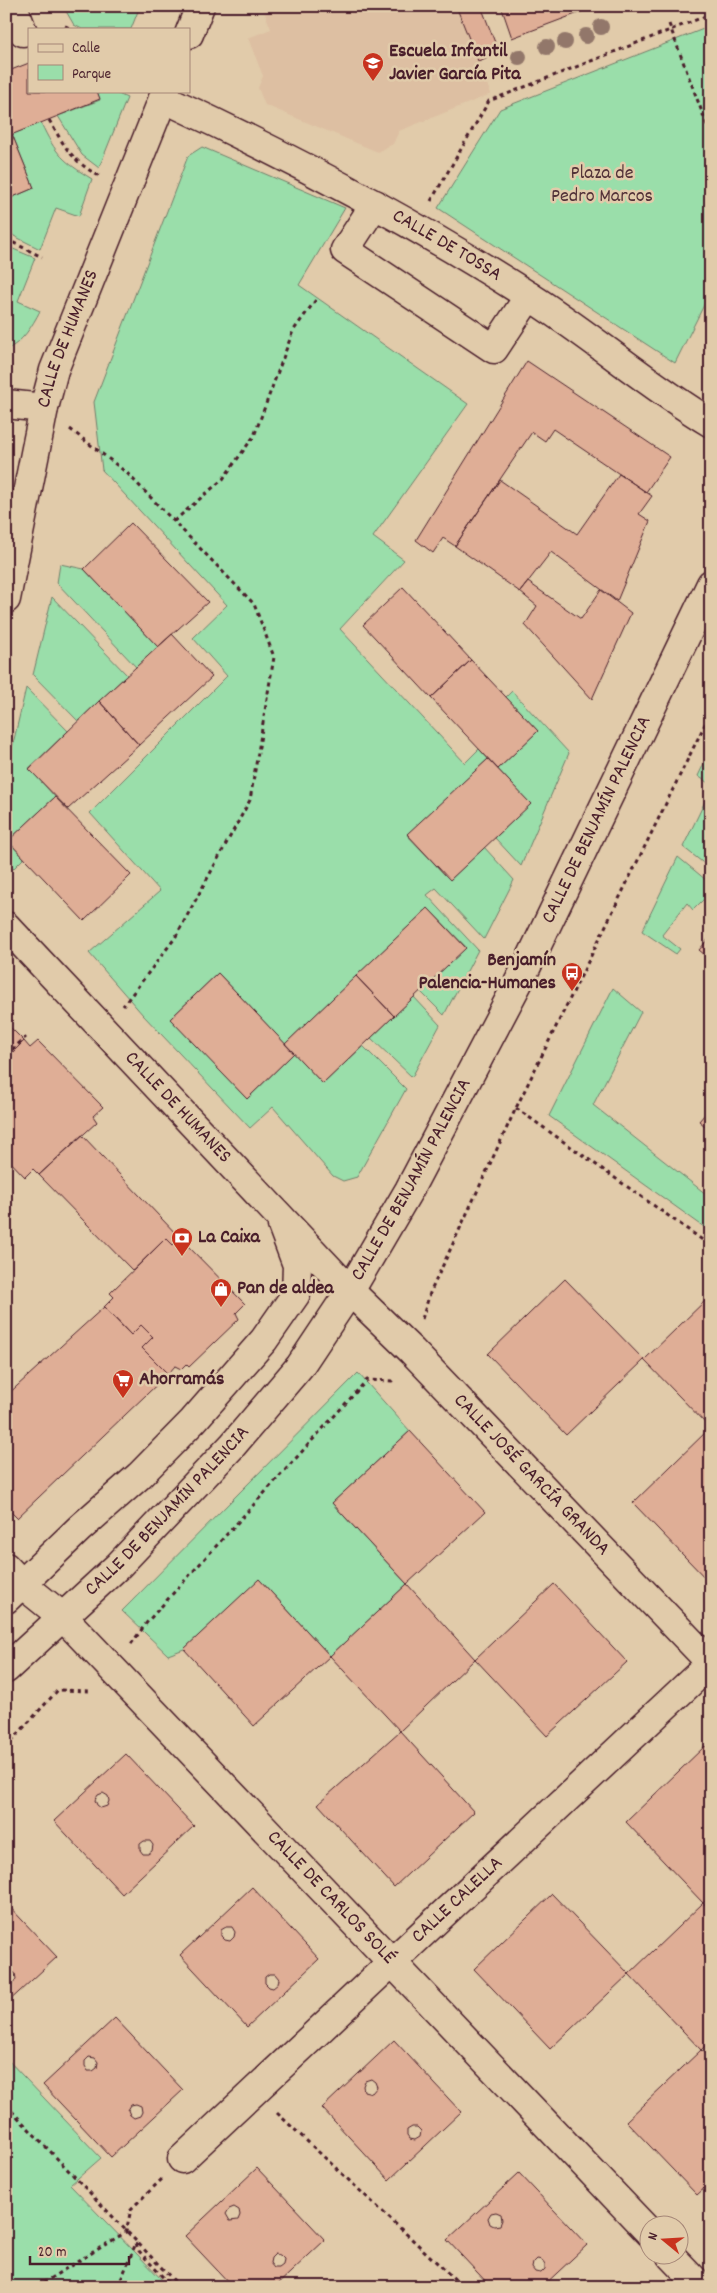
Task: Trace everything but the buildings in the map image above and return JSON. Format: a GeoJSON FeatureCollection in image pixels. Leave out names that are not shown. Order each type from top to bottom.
{"type":"FeatureCollection","features":[{"type":"Feature","properties":{"kind":"street"},"geometry":{"type":"LineString","coordinates":[[13,6],[23,32]]}},
{"type":"Feature","properties":{"kind":"street"},"geometry":{"type":"LineString","coordinates":[[190,31],[200,6]]}},
{"type":"Feature","properties":{"kind":"street","name":"CALLE DE TOSSA"},"geometry":{"type":"LineString","coordinates":[[165,95],[375,204],[529,296],[711,424]]}},
{"type":"Feature","properties":{"kind":"street","name":"CALLE DE HUMANES"},"geometry":{"type":"LineString","coordinates":[[6,599],[44,408],[54,370],[165,95]]}},
{"type":"Feature","properties":{"kind":"street"},"geometry":{"type":"LineString","coordinates":[[375,204],[345,250],[494,349],[529,296]]}},
{"type":"Feature","properties":{"kind":"street"},"geometry":{"type":"LineString","coordinates":[[6,404],[44,408]]}},
{"type":"Feature","properties":{"kind":"street","name":"CALLE DE BENJAMÍN PALENCIA"},"geometry":{"type":"LineString","coordinates":[[6,1669],[64,1618],[119,1564],[232,1446],[300,1366],[350,1290],[409,1190],[527,966],[711,584]]}},
{"type":"Feature","properties":{"kind":"street","name":"CALLE DE HUMANES"},"geometry":{"type":"LineString","coordinates":[[6,926],[350,1290]]}},
{"type":"Feature","properties":{"kind":"street"},"geometry":{"type":"LineString","coordinates":[[11,1584],[140,1476],[193,1421],[264,1340],[296,1294],[297,1264],[278,1214]]}},
{"type":"Feature","properties":{"kind":"street","name":"CALLE DE BENJAMÍN PALENCIA"},"geometry":{"type":"LineString","coordinates":[[296,1294],[319,1284],[350,1290]]}},
{"type":"Feature","properties":{"kind":"street","name":"CALLE JOSÉ GARCÍA GRANDA"},"geometry":{"type":"LineString","coordinates":[[350,1290],[412,1351],[711,1663]]}},
{"type":"Feature","properties":{"kind":"street","name":"CALLE DE CARLOS SOLÉ"},"geometry":{"type":"LineString","coordinates":[[11,1584],[64,1618],[640,2222]]}},
{"type":"Feature","properties":{"kind":"street","name":"CALLE CALELLA"},"geometry":{"type":"LineString","coordinates":[[182,2159],[711,1663]]}},
{"type":"Feature","properties":{"kind":"street"},"geometry":{"type":"LineString","coordinates":[[680,2266],[700,2287]]}},
{"type":"Feature","properties":{"kind":"path"},"geometry":{"type":"LineString","coordinates":[[429,204],[489,101],[711,14]]}},
{"type":"Feature","properties":{"kind":"path"},"geometry":{"type":"LineString","coordinates":[[669,24],[711,136]]}},
{"type":"Feature","properties":{"kind":"path"},"geometry":{"type":"LineString","coordinates":[[64,26],[69,28]]}},
{"type":"Feature","properties":{"kind":"path"},"geometry":{"type":"LineString","coordinates":[[50,120],[68,152],[84,168],[101,178]]}},
{"type":"Feature","properties":{"kind":"path"},"geometry":{"type":"LineString","coordinates":[[6,239],[42,257]]}},
{"type":"Feature","properties":{"kind":"path"},"geometry":{"type":"LineString","coordinates":[[174,521],[223,479],[254,436],[293,331],[318,297]]}},
{"type":"Feature","properties":{"kind":"path"},"geometry":{"type":"LineString","coordinates":[[44,408],[127,473],[254,604],[274,657],[250,800],[175,938],[105,1031]]}},
{"type":"Feature","properties":{"kind":"path"},"geometry":{"type":"LineString","coordinates":[[6,1055],[26,1037]]}},
{"type":"Feature","properties":{"kind":"path"},"geometry":{"type":"LineString","coordinates":[[516,1108],[711,1246]]}},
{"type":"Feature","properties":{"kind":"path"},"geometry":{"type":"LineString","coordinates":[[254,2091],[462,2287]]}},
{"type":"Feature","properties":{"kind":"path"},"geometry":{"type":"LineString","coordinates":[[6,2105],[180,2287]]}},
{"type":"Feature","properties":{"kind":"path"},"geometry":{"type":"LineString","coordinates":[[36,2287],[126,2232],[131,2209],[182,2159]]}},
{"type":"Feature","properties":{"kind":"path"},"geometry":{"type":"LineString","coordinates":[[118,2287],[136,2242]]}},
{"type":"Feature","properties":{"kind":"path"},"geometry":{"type":"LineString","coordinates":[[136,2242],[139,2251],[172,2287]]}},
{"type":"Feature","properties":{"kind":"shaded area","name":"Escuela Infantil Javier García Pita"},"geometry":{"type":"Polygon","coordinates":[[[262,6],[456,6],[491,94],[399,131],[393,144],[378,152],[265,105],[258,88],[263,76],[248,38],[271,29],[262,6]]]}},
{"type":"Feature","properties":{"kind":"green space"},"geometry":{"type":"Polygon","coordinates":[[[63,6],[140,6],[131,28],[80,28],[74,25],[63,6]]]}},
{"type":"Feature","properties":{"kind":"green space","name":"Plaza de Pedro Marcos"},"geometry":{"type":"Polygon","coordinates":[[[711,26],[711,291],[675,363],[438,208],[500,109],[711,26]]]}},
{"type":"Feature","properties":{"kind":"green space"},"geometry":{"type":"Polygon","coordinates":[[[97,92],[114,92],[127,98],[99,168],[82,155],[58,116],[100,100],[97,92]]]}},
{"type":"Feature","properties":{"kind":"green space"},"geometry":{"type":"Polygon","coordinates":[[[41,123],[51,143],[61,156],[92,179],[79,216],[56,208],[40,249],[14,236],[6,227],[6,200],[34,188],[12,134],[41,123]]]}},
{"type":"Feature","properties":{"kind":"green space"},"geometry":{"type":"Polygon","coordinates":[[[202,147],[345,208],[299,285],[468,404],[373,537],[404,560],[340,629],[465,763],[479,749],[488,759],[407,835],[450,880],[484,847],[514,880],[484,939],[436,888],[427,895],[478,950],[444,1015],[420,991],[466,947],[428,908],[285,1044],[218,973],[171,1018],[247,1099],[294,1053],[323,1084],[363,1046],[406,1089],[357,1177],[343,1181],[333,1176],[273,1107],[250,1128],[143,1015],[89,953],[160,891],[90,813],[227,676],[193,638],[227,605],[102,470],[94,402],[188,156],[202,147]]]}},
{"type":"Feature","properties":{"kind":"green space"},"geometry":{"type":"Polygon","coordinates":[[[6,246],[35,258],[18,301],[40,311],[22,338],[6,350],[6,246]]]}},
{"type":"Feature","properties":{"kind":"green space"},"geometry":{"type":"Polygon","coordinates":[[[60,564],[84,569],[158,647],[136,667],[57,583],[60,564]]]}},
{"type":"Feature","properties":{"kind":"green space"},"geometry":{"type":"Polygon","coordinates":[[[52,597],[127,675],[78,721],[33,675],[52,597]]]}},
{"type":"Feature","properties":{"kind":"green space"},"geometry":{"type":"Polygon","coordinates":[[[26,688],[68,731],[29,768],[55,797],[8,841],[24,858],[12,870],[6,863],[6,774],[26,688]]]}},
{"type":"Feature","properties":{"kind":"green space"},"geometry":{"type":"Polygon","coordinates":[[[512,691],[569,753],[521,866],[495,838],[530,804],[498,769],[538,731],[506,697],[512,691]]]}},
{"type":"Feature","properties":{"kind":"green space"},"geometry":{"type":"Polygon","coordinates":[[[711,749],[711,785],[698,776],[711,749]]]}},
{"type":"Feature","properties":{"kind":"green space"},"geometry":{"type":"Polygon","coordinates":[[[711,789],[711,869],[683,847],[711,789]]]}},
{"type":"Feature","properties":{"kind":"green space"},"geometry":{"type":"Polygon","coordinates":[[[678,857],[711,884],[711,892],[693,910],[687,903],[662,935],[680,949],[676,954],[642,931],[678,857]]]}},
{"type":"Feature","properties":{"kind":"green space"},"geometry":{"type":"Polygon","coordinates":[[[613,988],[641,1012],[593,1105],[711,1198],[711,1232],[549,1116],[613,988]]]}},
{"type":"Feature","properties":{"kind":"green space"},"geometry":{"type":"Polygon","coordinates":[[[414,997],[440,1025],[412,1077],[371,1038],[414,997]]]}},
{"type":"Feature","properties":{"kind":"green space"},"geometry":{"type":"Polygon","coordinates":[[[358,1373],[410,1431],[332,1503],[407,1584],[330,1656],[260,1580],[184,1649],[168,1655],[122,1611],[358,1373]]]}},
{"type":"Feature","properties":{"kind":"green space"},"geometry":{"type":"Polygon","coordinates":[[[6,2058],[101,2158],[70,2185],[169,2287],[6,2287],[6,2058]]]}},
{"type":"Feature","properties":{"kind":"place","name":"Escuela Infantil Javier García Pita"},"geometry":{"type":"Point","coordinates":[373,82]}},
{"type":"Feature","properties":{"kind":"place","name":"Benjamín Palencia-Humanes"},"geometry":{"type":"Point","coordinates":[572,992]}},
{"type":"Feature","properties":{"kind":"place","name":"La Caixa"},"geometry":{"type":"Point","coordinates":[182,1257]}},
{"type":"Feature","properties":{"kind":"place","name":"Pan de aldea"},"geometry":{"type":"Point","coordinates":[221,1308]}},
{"type":"Feature","properties":{"kind":"place","name":"Ahorramás"},"geometry":{"type":"Point","coordinates":[123,1399]}}]}
